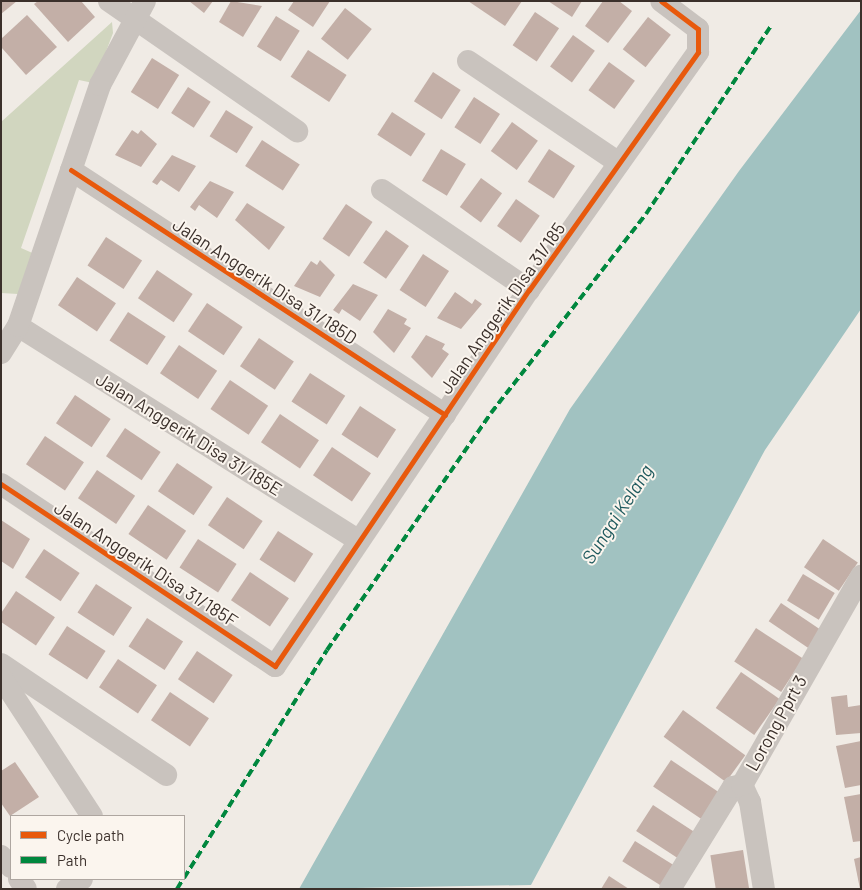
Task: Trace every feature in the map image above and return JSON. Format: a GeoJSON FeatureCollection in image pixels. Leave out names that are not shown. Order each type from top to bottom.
{"type":"FeatureCollection","features":[{"type":"Feature","properties":{"kind":"street"},"geometry":{"type":"LineString","coordinates":[[109,1],[140,11],[297,131]]}},
{"type":"Feature","properties":{"kind":"street","name":"Jalan Anggerik Disa 31/185"},"geometry":{"type":"LineString","coordinates":[[275,666],[529,290],[620,163],[701,45],[693,23],[661,1]]}},
{"type":"Feature","properties":{"kind":"street"},"geometry":{"type":"LineString","coordinates":[[1,353],[18,326],[100,85],[140,11]]}},
{"type":"Feature","properties":{"kind":"street"},"geometry":{"type":"LineString","coordinates":[[468,61],[620,163]]}},
{"type":"Feature","properties":{"kind":"street","name":"Jalan Anggerik Disa 31/185D"},"geometry":{"type":"LineString","coordinates":[[71,170],[445,415]]}},
{"type":"Feature","properties":{"kind":"street"},"geometry":{"type":"LineString","coordinates":[[382,190],[529,290]]}},
{"type":"Feature","properties":{"kind":"street","name":"Jalan Anggerik Disa 31/185E"},"geometry":{"type":"LineString","coordinates":[[18,326],[359,541]]}},
{"type":"Feature","properties":{"kind":"street","name":"Jalan Anggerik Disa 31/185F"},"geometry":{"type":"LineString","coordinates":[[1,484],[275,666]]}},
{"type":"Feature","properties":{"kind":"street","name":"Lorong Pprt 3"},"geometry":{"type":"LineString","coordinates":[[670,889],[733,787],[742,785],[861,576]]}},
{"type":"Feature","properties":{"kind":"street"},"geometry":{"type":"LineString","coordinates":[[1,664],[166,775]]}},
{"type":"Feature","properties":{"kind":"street"},"geometry":{"type":"LineString","coordinates":[[1,678],[91,815]]}},
{"type":"Feature","properties":{"kind":"street"},"geometry":{"type":"LineString","coordinates":[[742,785],[750,802],[764,889]]}},
{"type":"Feature","properties":{"kind":"street"},"geometry":{"type":"LineString","coordinates":[[1,856],[10,866]]}},
{"type":"Feature","properties":{"kind":"street"},"geometry":{"type":"LineString","coordinates":[[67,889],[80,880]]}},
{"type":"Feature","properties":{"kind":"green space"},"geometry":{"type":"Polygon","coordinates":[[[112,22],[113,33],[96,78],[93,83],[79,80],[21,248],[37,255],[18,294],[1,293],[1,122],[112,22]]]}},
{"type":"Feature","properties":{"kind":"water","name":"Sungai Kelang"},"geometry":{"type":"Polygon","coordinates":[[[861,10],[861,309],[765,450],[531,885],[299,889],[570,409],[739,171],[861,10]]]}},
{"type":"Feature","properties":{"kind":"building"},"geometry":{"type":"Polygon","coordinates":[[[1,1],[17,1],[1,14],[1,1]]]}},
{"type":"Feature","properties":{"kind":"building"},"geometry":{"type":"Polygon","coordinates":[[[38,1],[81,1],[95,17],[68,42],[34,4],[38,1]]]}},
{"type":"Feature","properties":{"kind":"building"},"geometry":{"type":"Polygon","coordinates":[[[189,1],[213,1],[204,13],[189,1]]]}},
{"type":"Feature","properties":{"kind":"building"},"geometry":{"type":"Polygon","coordinates":[[[231,1],[262,6],[243,37],[219,22],[231,1]]]}},
{"type":"Feature","properties":{"kind":"building"},"geometry":{"type":"Polygon","coordinates":[[[294,1],[330,1],[313,27],[288,10],[294,1]]]}},
{"type":"Feature","properties":{"kind":"building"},"geometry":{"type":"Polygon","coordinates":[[[468,1],[522,1],[505,26],[468,1]]]}},
{"type":"Feature","properties":{"kind":"building"},"geometry":{"type":"Polygon","coordinates":[[[548,1],[582,1],[572,17],[548,1]]]}},
{"type":"Feature","properties":{"kind":"building"},"geometry":{"type":"Polygon","coordinates":[[[603,1],[619,1],[632,11],[608,43],[585,26],[603,1]]]}},
{"type":"Feature","properties":{"kind":"building"},"geometry":{"type":"Polygon","coordinates":[[[345,8],[372,29],[348,60],[321,39],[345,8]]]}},
{"type":"Feature","properties":{"kind":"building"},"geometry":{"type":"Polygon","coordinates":[[[535,12],[559,28],[537,61],[513,45],[535,12]]]}},
{"type":"Feature","properties":{"kind":"building"},"geometry":{"type":"Polygon","coordinates":[[[27,15],[57,47],[26,75],[1,47],[1,39],[27,15]]]}},
{"type":"Feature","properties":{"kind":"building"},"geometry":{"type":"Polygon","coordinates":[[[276,16],[300,31],[281,61],[257,47],[276,16]]]}},
{"type":"Feature","properties":{"kind":"building"},"geometry":{"type":"Polygon","coordinates":[[[648,17],[671,35],[646,67],[623,49],[648,17]]]}},
{"type":"Feature","properties":{"kind":"building"},"geometry":{"type":"Polygon","coordinates":[[[573,35],[595,51],[572,82],[550,67],[573,35]]]}},
{"type":"Feature","properties":{"kind":"building"},"geometry":{"type":"Polygon","coordinates":[[[308,50],[347,75],[329,102],[291,77],[308,50]]]}},
{"type":"Feature","properties":{"kind":"building"},"geometry":{"type":"Polygon","coordinates":[[[152,58],[179,75],[158,109],[131,92],[152,58]]]}},
{"type":"Feature","properties":{"kind":"building"},"geometry":{"type":"Polygon","coordinates":[[[609,62],[635,81],[614,109],[588,90],[609,62]]]}},
{"type":"Feature","properties":{"kind":"building"},"geometry":{"type":"Polygon","coordinates":[[[433,72],[461,90],[442,119],[414,101],[433,72]]]}},
{"type":"Feature","properties":{"kind":"building"},"geometry":{"type":"Polygon","coordinates":[[[188,87],[211,102],[194,128],[171,113],[188,87]]]}},
{"type":"Feature","properties":{"kind":"building"},"geometry":{"type":"Polygon","coordinates":[[[474,97],[500,114],[480,144],[454,127],[474,97]]]}},
{"type":"Feature","properties":{"kind":"building"},"geometry":{"type":"Polygon","coordinates":[[[226,110],[253,127],[237,153],[210,136],[226,110]]]}},
{"type":"Feature","properties":{"kind":"building"},"geometry":{"type":"Polygon","coordinates":[[[392,112],[426,134],[411,156],[377,135],[392,112]]]}},
{"type":"Feature","properties":{"kind":"building"},"geometry":{"type":"Polygon","coordinates":[[[512,122],[538,141],[517,170],[491,151],[512,122]]]}},
{"type":"Feature","properties":{"kind":"building"},"geometry":{"type":"Polygon","coordinates":[[[132,130],[138,134],[141,130],[157,144],[141,167],[115,155],[132,130]]]}},
{"type":"Feature","properties":{"kind":"building"},"geometry":{"type":"Polygon","coordinates":[[[262,140],[300,165],[283,191],[245,166],[262,140]]]}},
{"type":"Feature","properties":{"kind":"building"},"geometry":{"type":"Polygon","coordinates":[[[441,149],[466,164],[447,196],[422,181],[441,149]]]}},
{"type":"Feature","properties":{"kind":"building"},"geometry":{"type":"Polygon","coordinates":[[[549,149],[575,166],[554,199],[528,182],[549,149]]]}},
{"type":"Feature","properties":{"kind":"building"},"geometry":{"type":"Polygon","coordinates":[[[172,155],[196,166],[179,192],[161,180],[157,185],[152,182],[172,155]]]}},
{"type":"Feature","properties":{"kind":"building"},"geometry":{"type":"Polygon","coordinates":[[[481,178],[502,193],[481,222],[460,207],[481,178]]]}},
{"type":"Feature","properties":{"kind":"building"},"geometry":{"type":"Polygon","coordinates":[[[210,181],[234,192],[217,218],[199,205],[195,211],[190,207],[210,181]]]}},
{"type":"Feature","properties":{"kind":"building"},"geometry":{"type":"Polygon","coordinates":[[[516,199],[540,216],[521,243],[497,226],[516,199]]]}},
{"type":"Feature","properties":{"kind":"building"},"geometry":{"type":"Polygon","coordinates":[[[247,203],[285,227],[269,250],[235,220],[247,203]]]}},
{"type":"Feature","properties":{"kind":"building"},"geometry":{"type":"Polygon","coordinates":[[[346,204],[373,222],[349,257],[323,239],[346,204]]]}},
{"type":"Feature","properties":{"kind":"building"},"geometry":{"type":"Polygon","coordinates":[[[386,230],[409,246],[386,279],[363,263],[386,230]]]}},
{"type":"Feature","properties":{"kind":"building"},"geometry":{"type":"Polygon","coordinates":[[[106,237],[142,260],[124,289],[87,266],[106,237]]]}},
{"type":"Feature","properties":{"kind":"building"},"geometry":{"type":"Polygon","coordinates":[[[423,254],[449,271],[426,307],[400,290],[423,254]]]}},
{"type":"Feature","properties":{"kind":"building"},"geometry":{"type":"Polygon","coordinates":[[[320,260],[335,275],[320,297],[294,286],[311,261],[317,265],[320,260]]]}},
{"type":"Feature","properties":{"kind":"building"},"geometry":{"type":"Polygon","coordinates":[[[157,270],[193,294],[174,322],[138,298],[157,270]]]}},
{"type":"Feature","properties":{"kind":"building"},"geometry":{"type":"Polygon","coordinates":[[[77,277],[116,303],[97,331],[58,305],[77,277]]]}},
{"type":"Feature","properties":{"kind":"building"},"geometry":{"type":"Polygon","coordinates":[[[353,284],[378,295],[360,321],[342,309],[339,314],[333,310],[353,284]]]}},
{"type":"Feature","properties":{"kind":"building"},"geometry":{"type":"Polygon","coordinates":[[[455,292],[472,304],[475,299],[482,304],[461,329],[437,318],[455,292]]]}},
{"type":"Feature","properties":{"kind":"building"},"geometry":{"type":"Polygon","coordinates":[[[207,303],[243,327],[224,355],[188,331],[207,303]]]}},
{"type":"Feature","properties":{"kind":"building"},"geometry":{"type":"Polygon","coordinates":[[[388,309],[407,319],[404,324],[411,328],[394,353],[373,332],[388,309]]]}},
{"type":"Feature","properties":{"kind":"building"},"geometry":{"type":"Polygon","coordinates":[[[128,312],[166,337],[147,365],[109,341],[128,312]]]}},
{"type":"Feature","properties":{"kind":"building"},"geometry":{"type":"Polygon","coordinates":[[[426,335],[445,344],[442,349],[449,354],[432,378],[411,357],[426,335]]]}},
{"type":"Feature","properties":{"kind":"building"},"geometry":{"type":"Polygon","coordinates":[[[259,338],[294,361],[275,390],[240,366],[259,338]]]}},
{"type":"Feature","properties":{"kind":"building"},"geometry":{"type":"Polygon","coordinates":[[[179,345],[217,371],[198,399],[160,373],[179,345]]]}},
{"type":"Feature","properties":{"kind":"building"},"geometry":{"type":"Polygon","coordinates":[[[310,373],[345,396],[327,424],[291,402],[310,373]]]}},
{"type":"Feature","properties":{"kind":"building"},"geometry":{"type":"Polygon","coordinates":[[[230,380],[268,406],[249,435],[210,409],[230,380]]]}},
{"type":"Feature","properties":{"kind":"building"},"geometry":{"type":"Polygon","coordinates":[[[75,395],[111,419],[92,447],[56,423],[75,395]]]}},
{"type":"Feature","properties":{"kind":"building"},"geometry":{"type":"Polygon","coordinates":[[[360,406],[396,429],[378,458],[341,435],[360,406]]]}},
{"type":"Feature","properties":{"kind":"building"},"geometry":{"type":"Polygon","coordinates":[[[280,414],[319,440],[300,468],[261,442],[280,414]]]}},
{"type":"Feature","properties":{"kind":"building"},"geometry":{"type":"Polygon","coordinates":[[[125,428],[161,452],[142,480],[106,456],[125,428]]]}},
{"type":"Feature","properties":{"kind":"building"},"geometry":{"type":"Polygon","coordinates":[[[45,436],[84,462],[65,490],[26,464],[45,436]]]}},
{"type":"Feature","properties":{"kind":"building"},"geometry":{"type":"Polygon","coordinates":[[[332,447],[371,473],[352,501],[313,475],[332,447]]]}},
{"type":"Feature","properties":{"kind":"building"},"geometry":{"type":"Polygon","coordinates":[[[177,463],[213,487],[194,515],[158,491],[177,463]]]}},
{"type":"Feature","properties":{"kind":"building"},"geometry":{"type":"Polygon","coordinates":[[[97,470],[135,496],[116,524],[78,498],[97,470]]]}},
{"type":"Feature","properties":{"kind":"building"},"geometry":{"type":"Polygon","coordinates":[[[227,497],[263,521],[244,549],[208,525],[227,497]]]}},
{"type":"Feature","properties":{"kind":"building"},"geometry":{"type":"Polygon","coordinates":[[[148,505],[186,531],[167,560],[128,534],[148,505]]]}},
{"type":"Feature","properties":{"kind":"building"},"geometry":{"type":"Polygon","coordinates":[[[1,520],[30,539],[13,569],[1,561],[1,520]]]}},
{"type":"Feature","properties":{"kind":"building"},"geometry":{"type":"Polygon","coordinates":[[[278,531],[313,554],[295,582],[259,560],[278,531]]]}},
{"type":"Feature","properties":{"kind":"building"},"geometry":{"type":"Polygon","coordinates":[[[198,539],[237,564],[218,593],[179,568],[198,539]]]}},
{"type":"Feature","properties":{"kind":"building"},"geometry":{"type":"Polygon","coordinates":[[[823,539],[858,562],[839,591],[804,567],[823,539]]]}},
{"type":"Feature","properties":{"kind":"building"},"geometry":{"type":"Polygon","coordinates":[[[44,549],[80,573],[61,601],[25,577],[44,549]]]}},
{"type":"Feature","properties":{"kind":"building"},"geometry":{"type":"Polygon","coordinates":[[[250,572],[289,598],[270,626],[231,600],[250,572]]]}},
{"type":"Feature","properties":{"kind":"building"},"geometry":{"type":"Polygon","coordinates":[[[803,574],[835,593],[819,620],[787,601],[803,574]]]}},
{"type":"Feature","properties":{"kind":"building"},"geometry":{"type":"Polygon","coordinates":[[[96,584],[132,607],[114,636],[77,613],[96,584]]]}},
{"type":"Feature","properties":{"kind":"building"},"geometry":{"type":"Polygon","coordinates":[[[16,591],[55,617],[36,645],[1,622],[1,613],[16,591]]]}},
{"type":"Feature","properties":{"kind":"building"},"geometry":{"type":"Polygon","coordinates":[[[781,603],[822,631],[810,649],[769,621],[781,603]]]}},
{"type":"Feature","properties":{"kind":"building"},"geometry":{"type":"Polygon","coordinates":[[[147,618],[183,641],[165,670],[128,647],[147,618]]]}},
{"type":"Feature","properties":{"kind":"building"},"geometry":{"type":"Polygon","coordinates":[[[67,626],[106,651],[87,680],[48,655],[67,626]]]}},
{"type":"Feature","properties":{"kind":"building"},"geometry":{"type":"Polygon","coordinates":[[[756,628],[803,658],[781,692],[734,662],[756,628]]]}},
{"type":"Feature","properties":{"kind":"building"},"geometry":{"type":"Polygon","coordinates":[[[197,651],[233,675],[214,703],[178,679],[197,651]]]}},
{"type":"Feature","properties":{"kind":"building"},"geometry":{"type":"Polygon","coordinates":[[[118,659],[157,685],[138,713],[99,687],[118,659]]]}},
{"type":"Feature","properties":{"kind":"building"},"geometry":{"type":"Polygon","coordinates":[[[741,672],[780,699],[754,735],[716,708],[741,672]]]}},
{"type":"Feature","properties":{"kind":"building"},"geometry":{"type":"Polygon","coordinates":[[[170,692],[209,718],[190,746],[151,720],[170,692]]]}},
{"type":"Feature","properties":{"kind":"building"},"geometry":{"type":"Polygon","coordinates":[[[847,695],[848,707],[861,705],[861,733],[836,735],[831,697],[847,695]]]}},
{"type":"Feature","properties":{"kind":"building"},"geometry":{"type":"Polygon","coordinates":[[[683,710],[745,755],[726,782],[664,737],[683,710]]]}},
{"type":"Feature","properties":{"kind":"building"},"geometry":{"type":"Polygon","coordinates":[[[861,741],[861,785],[845,788],[836,746],[861,741]]]}},
{"type":"Feature","properties":{"kind":"building"},"geometry":{"type":"Polygon","coordinates":[[[671,760],[721,794],[703,820],[653,787],[671,760]]]}},
{"type":"Feature","properties":{"kind":"building"},"geometry":{"type":"Polygon","coordinates":[[[15,762],[39,797],[10,816],[1,803],[1,771],[15,762]]]}},
{"type":"Feature","properties":{"kind":"building"},"geometry":{"type":"Polygon","coordinates":[[[861,794],[861,841],[853,842],[844,797],[861,794]]]}},
{"type":"Feature","properties":{"kind":"building"},"geometry":{"type":"Polygon","coordinates":[[[653,805],[698,834],[681,860],[636,831],[653,805]]]}},
{"type":"Feature","properties":{"kind":"building"},"geometry":{"type":"Polygon","coordinates":[[[635,841],[679,869],[666,889],[622,861],[635,841]]]}},
{"type":"Feature","properties":{"kind":"building"},"geometry":{"type":"Polygon","coordinates":[[[743,850],[749,889],[716,889],[710,855],[743,850]]]}},
{"type":"Feature","properties":{"kind":"building"},"geometry":{"type":"Polygon","coordinates":[[[861,857],[861,889],[860,889],[854,859],[861,857]]]}},
{"type":"Feature","properties":{"kind":"building"},"geometry":{"type":"Polygon","coordinates":[[[609,876],[629,889],[601,889],[609,876]]]}},
{"type":"Feature","properties":{"kind":"marked path"},"geometry":{"type":"LineString","coordinates":[[185,876],[327,650],[491,413],[646,214],[771,26]]}},
{"type":"Feature","properties":{"kind":"marked path"},"geometry":{"type":"LineString","coordinates":[[177,889],[182,880]]}},
{"type":"Feature","properties":{"kind":"cycle path"},"geometry":{"type":"LineString","coordinates":[[1,484],[275,666],[529,290],[698,52],[698,29],[661,1]]}},
{"type":"Feature","properties":{"kind":"cycle path"},"geometry":{"type":"LineString","coordinates":[[71,170],[445,415]]}}]}
